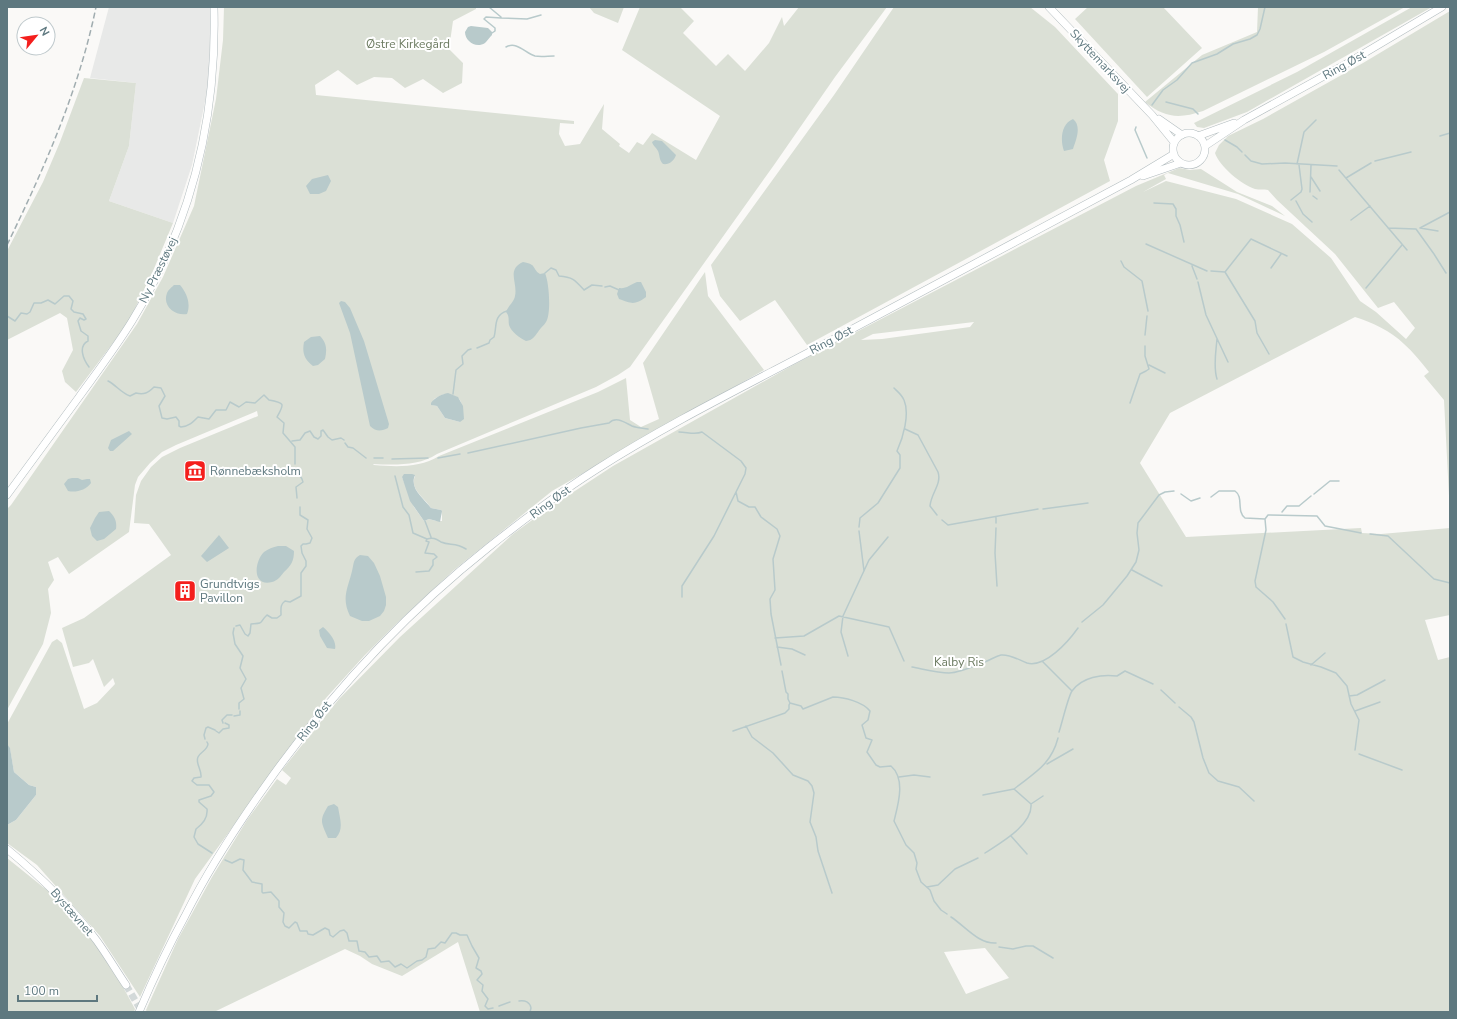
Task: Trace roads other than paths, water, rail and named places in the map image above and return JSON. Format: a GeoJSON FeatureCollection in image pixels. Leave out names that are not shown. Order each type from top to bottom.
{"type":"FeatureCollection","features":[{"type":"Feature","properties":{"kind":"main road","name":"Ny Præstøvej"},"geometry":{"type":"LineString","coordinates":[[7,494],[101,367],[132,321],[158,274],[188,202],[208,119],[215,51],[214,7]]}},
{"type":"Feature","properties":{"kind":"main road","name":"Skyttemarksvej"},"geometry":{"type":"LineString","coordinates":[[1049,7],[1152,115],[1174,142]]}},
{"type":"Feature","properties":{"kind":"main road","name":"Ring Øst"},"geometry":{"type":"LineString","coordinates":[[1205,146],[1244,120],[1346,64],[1442,7]]}},
{"type":"Feature","properties":{"kind":"main road","name":"Skyttemarksvej"},"geometry":{"type":"LineString","coordinates":[[1152,115],[1182,135]]}},
{"type":"Feature","properties":{"kind":"main road","name":"Ring Øst"},"geometry":{"type":"LineString","coordinates":[[1198,136],[1244,120]]}},
{"type":"Feature","properties":{"kind":"main road"},"geometry":{"type":"LineString","coordinates":[[1190,133],[1198,136],[1201,138],[1205,146],[1204,155],[1200,161],[1192,165],[1181,163],[1174,154],[1174,142],[1182,135],[1190,133]]}},
{"type":"Feature","properties":{"kind":"main road","name":"Ring Øst"},"geometry":{"type":"LineString","coordinates":[[139,1012],[157,970],[204,881],[245,814],[288,754],[328,703],[397,628],[437,591],[487,549],[546,504],[596,470],[643,442],[737,390],[1132,180],[1174,154]]}},
{"type":"Feature","properties":{"kind":"main road","name":"Ring Øst"},"geometry":{"type":"LineString","coordinates":[[1132,180],[1181,163]]}},
{"type":"Feature","properties":{"kind":"main road","name":"Bystævnet"},"geometry":{"type":"LineString","coordinates":[[7,849],[32,869],[78,918],[97,941],[126,985]]}},
{"type":"Feature","properties":{"kind":"waterway"},"geometry":{"type":"LineString","coordinates":[[489,7],[501,17],[486,17],[484,19],[495,28],[495,31],[492,33]]}},
{"type":"Feature","properties":{"kind":"waterway"},"geometry":{"type":"LineString","coordinates":[[1152,105],[1163,90],[1177,80],[1192,63],[1217,54],[1233,44],[1250,39],[1257,35],[1260,29],[1265,7]]}},
{"type":"Feature","properties":{"kind":"waterway"},"geometry":{"type":"LineString","coordinates":[[501,18],[527,19],[541,15]]}},
{"type":"Feature","properties":{"kind":"waterway"},"geometry":{"type":"LineString","coordinates":[[506,47],[514,45],[535,56],[554,56]]}},
{"type":"Feature","properties":{"kind":"waterway"},"geometry":{"type":"LineString","coordinates":[[1166,102],[1193,109],[1198,114]]}},
{"type":"Feature","properties":{"kind":"waterway"},"geometry":{"type":"LineString","coordinates":[[1297,164],[1304,132],[1316,120]]}},
{"type":"Feature","properties":{"kind":"waterway"},"geometry":{"type":"LineString","coordinates":[[1136,127],[1135,130],[1147,158]]}},
{"type":"Feature","properties":{"kind":"waterway"},"geometry":{"type":"LineString","coordinates":[[1440,136],[1450,133]]}},
{"type":"Feature","properties":{"kind":"waterway"},"geometry":{"type":"LineString","coordinates":[[1225,140],[1237,147],[1242,152]]}},
{"type":"Feature","properties":{"kind":"waterway"},"geometry":{"type":"LineString","coordinates":[[1375,161],[1411,152]]}},
{"type":"Feature","properties":{"kind":"waterway"},"geometry":{"type":"LineString","coordinates":[[1245,155],[1251,161],[1262,164],[1285,163],[1337,166]]}},
{"type":"Feature","properties":{"kind":"waterway"},"geometry":{"type":"LineString","coordinates":[[1346,178],[1371,163]]}},
{"type":"Feature","properties":{"kind":"waterway"},"geometry":{"type":"LineString","coordinates":[[1291,200],[1301,192],[1302,189],[1299,165]]}},
{"type":"Feature","properties":{"kind":"waterway"},"geometry":{"type":"LineString","coordinates":[[1310,192],[1311,165]]}},
{"type":"Feature","properties":{"kind":"waterway"},"geometry":{"type":"LineString","coordinates":[[1339,170],[1407,250]]}},
{"type":"Feature","properties":{"kind":"waterway"},"geometry":{"type":"LineString","coordinates":[[1311,177],[1320,191]]}},
{"type":"Feature","properties":{"kind":"waterway"},"geometry":{"type":"LineString","coordinates":[[1313,196],[1317,199]]}},
{"type":"Feature","properties":{"kind":"waterway"},"geometry":{"type":"LineString","coordinates":[[1296,201],[1303,214],[1312,222]]}},
{"type":"Feature","properties":{"kind":"waterway"},"geometry":{"type":"LineString","coordinates":[[1154,203],[1173,204],[1176,209],[1176,216],[1184,242]]}},
{"type":"Feature","properties":{"kind":"waterway"},"geometry":{"type":"LineString","coordinates":[[1351,220],[1370,206]]}},
{"type":"Feature","properties":{"kind":"waterway"},"geometry":{"type":"LineString","coordinates":[[1420,228],[1450,212]]}},
{"type":"Feature","properties":{"kind":"waterway"},"geometry":{"type":"LineString","coordinates":[[1388,228],[1416,229],[1446,273]]}},
{"type":"Feature","properties":{"kind":"waterway"},"geometry":{"type":"LineString","coordinates":[[1420,228],[1438,231]]}},
{"type":"Feature","properties":{"kind":"waterway"},"geometry":{"type":"LineString","coordinates":[[1225,272],[1251,239],[1287,256]]}},
{"type":"Feature","properties":{"kind":"waterway"},"geometry":{"type":"LineString","coordinates":[[1146,244],[1207,271]]}},
{"type":"Feature","properties":{"kind":"waterway"},"geometry":{"type":"LineString","coordinates":[[1366,288],[1402,245]]}},
{"type":"Feature","properties":{"kind":"waterway"},"geometry":{"type":"LineString","coordinates":[[1271,268],[1281,254]]}},
{"type":"Feature","properties":{"kind":"waterway"},"geometry":{"type":"LineString","coordinates":[[1121,261],[1124,267],[1142,281],[1148,311]]}},
{"type":"Feature","properties":{"kind":"waterway"},"geometry":{"type":"LineString","coordinates":[[1192,266],[1197,279]]}},
{"type":"Feature","properties":{"kind":"waterway"},"geometry":{"type":"LineString","coordinates":[[545,273],[551,268],[556,270],[559,276],[568,277],[584,290],[592,285],[602,286]]}},
{"type":"Feature","properties":{"kind":"waterway"},"geometry":{"type":"LineString","coordinates":[[1211,271],[1225,272],[1255,321],[1257,333],[1269,354]]}},
{"type":"Feature","properties":{"kind":"waterway"},"geometry":{"type":"LineString","coordinates":[[1198,282],[1206,315],[1228,362]]}},
{"type":"Feature","properties":{"kind":"waterway"},"geometry":{"type":"LineString","coordinates":[[605,287],[610,286],[619,290]]}},
{"type":"Feature","properties":{"kind":"waterway"},"geometry":{"type":"LineString","coordinates":[[7,316],[15,321],[21,313],[27,314],[30,312],[34,303],[41,303],[48,300],[55,304],[64,296],[69,296],[73,301],[71,309],[74,312],[83,314],[86,319],[84,320],[80,318],[78,321],[81,331],[88,336],[88,341],[83,346],[82,353],[89,367]]}},
{"type":"Feature","properties":{"kind":"waterway"},"geometry":{"type":"LineString","coordinates":[[477,348],[489,343],[494,337],[496,322],[499,315],[507,311]]}},
{"type":"Feature","properties":{"kind":"waterway"},"geometry":{"type":"LineString","coordinates":[[1145,335],[1147,316]]}},
{"type":"Feature","properties":{"kind":"waterway"},"geometry":{"type":"LineString","coordinates":[[1217,339],[1215,364],[1217,379]]}},
{"type":"Feature","properties":{"kind":"waterway"},"geometry":{"type":"LineString","coordinates":[[1130,403],[1140,374],[1149,369],[1145,356],[1145,346]]}},
{"type":"Feature","properties":{"kind":"waterway"},"geometry":{"type":"LineString","coordinates":[[453,394],[456,370],[463,364],[462,356],[471,349]]}},
{"type":"Feature","properties":{"kind":"waterway"},"geometry":{"type":"LineString","coordinates":[[1149,365],[1165,373]]}},
{"type":"Feature","properties":{"kind":"waterway"},"geometry":{"type":"LineString","coordinates":[[108,381],[130,396],[136,393],[146,393],[154,387],[161,388],[165,396],[159,406],[162,418],[167,419],[176,417],[179,421],[179,426],[181,427],[190,424],[198,417],[209,419],[216,410],[226,410],[230,402],[239,407],[246,402],[255,403],[264,395],[269,400],[281,403],[282,405],[277,417],[284,423],[283,433],[295,447],[295,464]]}},
{"type":"Feature","properties":{"kind":"waterway"},"geometry":{"type":"LineString","coordinates":[[859,527],[860,518],[878,503],[900,468],[900,455],[897,451],[906,419],[906,406],[903,398],[894,388]]}},
{"type":"Feature","properties":{"kind":"waterway"},"geometry":{"type":"LineString","coordinates":[[468,453],[609,423],[614,420],[620,420],[634,427],[648,429]]}},
{"type":"Feature","properties":{"kind":"waterway"},"geometry":{"type":"LineString","coordinates":[[905,429],[918,435],[938,472],[939,481],[930,506],[937,515]]}},
{"type":"Feature","properties":{"kind":"waterway"},"geometry":{"type":"LineString","coordinates":[[292,441],[300,440],[305,433],[310,431],[314,437],[318,439],[321,436],[321,431],[323,430],[332,440],[341,438],[344,440]]}},
{"type":"Feature","properties":{"kind":"waterway"},"geometry":{"type":"LineString","coordinates":[[679,432],[702,432],[741,461],[746,468],[745,474],[714,536],[682,586],[682,597]]}},
{"type":"Feature","properties":{"kind":"waterway"},"geometry":{"type":"LineString","coordinates":[[345,443],[348,447],[353,448],[366,458]]}},
{"type":"Feature","properties":{"kind":"waterway"},"geometry":{"type":"LineString","coordinates":[[438,458],[460,454]]}},
{"type":"Feature","properties":{"kind":"waterway"},"geometry":{"type":"LineString","coordinates":[[374,458],[383,458]]}},
{"type":"Feature","properties":{"kind":"waterway"},"geometry":{"type":"LineString","coordinates":[[392,459],[428,458]]}},
{"type":"Feature","properties":{"kind":"waterway"},"geometry":{"type":"LineString","coordinates":[[295,468],[303,482],[296,487],[297,498]]}},
{"type":"Feature","properties":{"kind":"waterway"},"geometry":{"type":"LineString","coordinates":[[395,476],[403,507],[409,515],[413,533],[427,539],[431,538],[466,549]]}},
{"type":"Feature","properties":{"kind":"waterway"},"geometry":{"type":"LineString","coordinates":[[1314,494],[1330,481],[1339,481]]}},
{"type":"Feature","properties":{"kind":"waterway"},"geometry":{"type":"LineString","coordinates":[[1082,622],[1103,605],[1127,576],[1136,562],[1139,550],[1137,533],[1138,523],[1159,495],[1165,492],[1174,491]]}},
{"type":"Feature","properties":{"kind":"waterway"},"geometry":{"type":"LineString","coordinates":[[1211,497],[1219,491],[1235,491],[1238,494],[1241,512],[1245,518],[1265,519],[1268,515],[1317,516],[1325,526],[1361,533]]}},
{"type":"Feature","properties":{"kind":"waterway"},"geometry":{"type":"LineString","coordinates":[[736,492],[738,501],[749,507],[755,507],[761,517],[777,529],[780,536],[773,559],[775,590],[770,599],[771,614],[781,665]]}},
{"type":"Feature","properties":{"kind":"waterway"},"geometry":{"type":"LineString","coordinates":[[1181,494],[1191,501],[1200,498]]}},
{"type":"Feature","properties":{"kind":"waterway"},"geometry":{"type":"LineString","coordinates":[[1282,512],[1287,506],[1299,506],[1311,496]]}},
{"type":"Feature","properties":{"kind":"waterway"},"geometry":{"type":"LineString","coordinates":[[1043,509],[1088,503]]}},
{"type":"Feature","properties":{"kind":"waterway"},"geometry":{"type":"LineString","coordinates":[[236,626],[240,625],[245,634],[248,636],[250,633],[251,624],[260,623],[267,615],[272,618],[277,618],[281,615],[281,607],[283,602],[290,602],[301,596],[301,573],[306,566],[306,561],[302,553],[301,546],[303,544],[310,543],[312,538],[307,529],[308,520],[300,515],[300,507]]}},
{"type":"Feature","properties":{"kind":"waterway"},"geometry":{"type":"LineString","coordinates":[[942,520],[948,525],[1038,509]]}},
{"type":"Feature","properties":{"kind":"waterway"},"geometry":{"type":"LineString","coordinates":[[996,517],[996,523]]}},
{"type":"Feature","properties":{"kind":"waterway"},"geometry":{"type":"LineString","coordinates":[[1265,519],[1266,530],[1255,581],[1256,587],[1273,602],[1285,619]]}},
{"type":"Feature","properties":{"kind":"waterway"},"geometry":{"type":"LineString","coordinates":[[425,521],[431,537]]}},
{"type":"Feature","properties":{"kind":"waterway"},"geometry":{"type":"LineString","coordinates":[[996,528],[995,553],[997,586]]}},
{"type":"Feature","properties":{"kind":"waterway"},"geometry":{"type":"LineString","coordinates":[[859,531],[864,571]]}},
{"type":"Feature","properties":{"kind":"waterway"},"geometry":{"type":"LineString","coordinates":[[1370,534],[1388,536],[1434,579],[1450,583]]}},
{"type":"Feature","properties":{"kind":"waterway"},"geometry":{"type":"LineString","coordinates":[[848,656],[841,632],[843,616],[869,560],[888,537]]}},
{"type":"Feature","properties":{"kind":"waterway"},"geometry":{"type":"LineString","coordinates":[[416,572],[429,571],[433,565],[433,560],[437,557],[434,554],[425,553],[429,542],[426,541],[427,539]]}},
{"type":"Feature","properties":{"kind":"waterway"},"geometry":{"type":"LineString","coordinates":[[1132,570],[1162,586]]}},
{"type":"Feature","properties":{"kind":"waterway"},"geometry":{"type":"LineString","coordinates":[[775,638],[804,636],[839,616],[889,627],[904,661]]}},
{"type":"Feature","properties":{"kind":"waterway"},"geometry":{"type":"LineString","coordinates":[[1286,624],[1293,657],[1336,673],[1347,686],[1351,704],[1359,720],[1355,750]]}},
{"type":"Feature","properties":{"kind":"waterway"},"geometry":{"type":"LineString","coordinates":[[234,628],[233,633],[235,644],[243,656],[240,668],[246,679],[241,688],[244,699],[239,703],[239,709]]}},
{"type":"Feature","properties":{"kind":"waterway"},"geometry":{"type":"LineString","coordinates":[[912,667],[953,673],[1001,655],[1008,655],[1027,663],[1034,664],[1041,662],[1056,653],[1078,628]]}},
{"type":"Feature","properties":{"kind":"waterway"},"geometry":{"type":"LineString","coordinates":[[777,647],[792,649],[805,655]]}},
{"type":"Feature","properties":{"kind":"waterway"},"geometry":{"type":"LineString","coordinates":[[1311,665],[1325,653]]}},
{"type":"Feature","properties":{"kind":"waterway"},"geometry":{"type":"LineString","coordinates":[[1043,662],[1072,691]]}},
{"type":"Feature","properties":{"kind":"waterway"},"geometry":{"type":"LineString","coordinates":[[782,671],[786,692],[790,703],[801,706],[803,709],[833,697],[853,701],[863,705],[870,711],[868,720],[862,725],[866,738],[872,740],[867,752],[876,765],[880,767],[891,766],[896,771],[900,785],[900,792],[894,821],[906,845],[914,853],[917,863],[916,869],[921,882],[930,890],[934,901],[941,910],[947,914]]}},
{"type":"Feature","properties":{"kind":"waterway"},"geometry":{"type":"LineString","coordinates":[[1059,732],[1070,694],[1081,682],[1099,676],[1117,676],[1125,671],[1153,684]]}},
{"type":"Feature","properties":{"kind":"waterway"},"geometry":{"type":"LineString","coordinates":[[1349,696],[1357,695],[1385,680]]}},
{"type":"Feature","properties":{"kind":"waterway"},"geometry":{"type":"LineString","coordinates":[[1161,690],[1175,703]]}},
{"type":"Feature","properties":{"kind":"waterway"},"geometry":{"type":"LineString","coordinates":[[1355,711],[1380,702]]}},
{"type":"Feature","properties":{"kind":"waterway"},"geometry":{"type":"LineString","coordinates":[[733,731],[785,713],[789,709],[790,703]]}},
{"type":"Feature","properties":{"kind":"waterway"},"geometry":{"type":"LineString","coordinates":[[1179,707],[1191,717],[1194,722],[1203,758],[1209,773],[1218,781],[1239,787],[1254,801]]}},
{"type":"Feature","properties":{"kind":"waterway"},"geometry":{"type":"LineString","coordinates":[[234,716],[240,715],[240,711]]}},
{"type":"Feature","properties":{"kind":"waterway"},"geometry":{"type":"LineString","coordinates":[[223,723],[222,720],[227,715],[232,715]]}},
{"type":"Feature","properties":{"kind":"waterway"},"geometry":{"type":"LineString","coordinates":[[216,731],[219,733],[223,729],[229,728],[229,725],[225,723]]}},
{"type":"Feature","properties":{"kind":"waterway"},"geometry":{"type":"LineString","coordinates":[[746,726],[752,737],[773,753],[793,775],[808,781],[812,786],[814,793],[810,822],[816,837],[818,851],[832,893]]}},
{"type":"Feature","properties":{"kind":"waterway"},"geometry":{"type":"LineString","coordinates":[[205,739],[204,735],[206,728],[208,727],[215,730]]}},
{"type":"Feature","properties":{"kind":"waterway"},"geometry":{"type":"LineString","coordinates":[[985,853],[1007,839],[1027,819],[1031,804],[1014,789],[1041,768],[1051,755],[1058,738]]}},
{"type":"Feature","properties":{"kind":"waterway"},"geometry":{"type":"LineString","coordinates":[[207,742],[208,744],[206,748],[197,759],[201,777],[194,778],[192,781],[197,785],[209,785],[214,792],[211,796],[199,800],[199,802],[207,809],[207,815],[201,825],[196,829],[194,837],[198,844],[212,853]]}},
{"type":"Feature","properties":{"kind":"waterway"},"geometry":{"type":"LineString","coordinates":[[1047,764],[1073,749]]}},
{"type":"Feature","properties":{"kind":"waterway"},"geometry":{"type":"LineString","coordinates":[[1359,754],[1402,770]]}},
{"type":"Feature","properties":{"kind":"waterway"},"geometry":{"type":"LineString","coordinates":[[899,777],[914,775],[930,777]]}},
{"type":"Feature","properties":{"kind":"waterway"},"geometry":{"type":"LineString","coordinates":[[983,795],[1014,789]]}},
{"type":"Feature","properties":{"kind":"waterway"},"geometry":{"type":"LineString","coordinates":[[1031,804],[1043,796]]}},
{"type":"Feature","properties":{"kind":"waterway"},"geometry":{"type":"LineString","coordinates":[[1011,836],[1027,854]]}},
{"type":"Feature","properties":{"kind":"waterway"},"geometry":{"type":"LineString","coordinates":[[927,887],[938,885],[955,869],[978,858]]}},
{"type":"Feature","properties":{"kind":"waterway"},"geometry":{"type":"LineString","coordinates":[[225,860],[232,863],[240,859],[244,860],[243,870],[252,882],[262,884],[262,892],[271,892],[279,901],[279,907],[284,913],[283,922],[285,926],[289,928],[295,922],[297,923],[300,931],[307,931],[308,934],[313,935],[325,928],[329,930],[330,935],[333,937],[340,931],[344,930],[347,933],[349,941],[357,941],[359,951],[365,952],[369,957],[377,956],[381,962],[389,961],[395,967],[401,964],[407,968],[417,961],[422,960],[426,957],[428,949],[435,948],[441,942],[445,943],[452,933],[467,935],[479,958],[476,968],[481,971],[482,974],[477,980],[483,985],[482,991],[488,999],[485,1006],[488,1009],[493,1008]]}},
{"type":"Feature","properties":{"kind":"waterway"},"geometry":{"type":"LineString","coordinates":[[951,917],[983,941],[996,943]]}},
{"type":"Feature","properties":{"kind":"waterway"},"geometry":{"type":"LineString","coordinates":[[999,947],[1013,949],[1033,946],[1053,958]]}},
{"type":"Feature","properties":{"kind":"waterway"},"geometry":{"type":"LineString","coordinates":[[519,1001],[525,1001],[528,1003],[531,1008],[530,1012]]}},
{"type":"Feature","properties":{"kind":"waterway"},"geometry":{"type":"LineString","coordinates":[[499,1006],[510,1002]]}},
{"type":"Feature","properties":{"kind":"tunnel"},"geometry":{"type":"LineString","coordinates":[[126,985],[142,1012]]}},
{"type":"Feature","properties":{"kind":"railway"},"geometry":{"type":"LineString","coordinates":[[7,245],[59,129],[80,69],[96,7]]}},
{"type":"Feature","properties":{"kind":"place","name":"Rønnebæksholm"},"geometry":{"type":"Point","coordinates":[195,471]}},
{"type":"Feature","properties":{"kind":"place","name":"Grundtvigs Pavillon"},"geometry":{"type":"Point","coordinates":[185,591]}},
{"type":"Feature","properties":{"kind":"park label","name":"Østre Kirkegård"},"geometry":{"type":"Point","coordinates":[408,44]}},
{"type":"Feature","properties":{"kind":"park label","name":"Kalby Ris"},"geometry":{"type":"Point","coordinates":[959,662]}}]}
